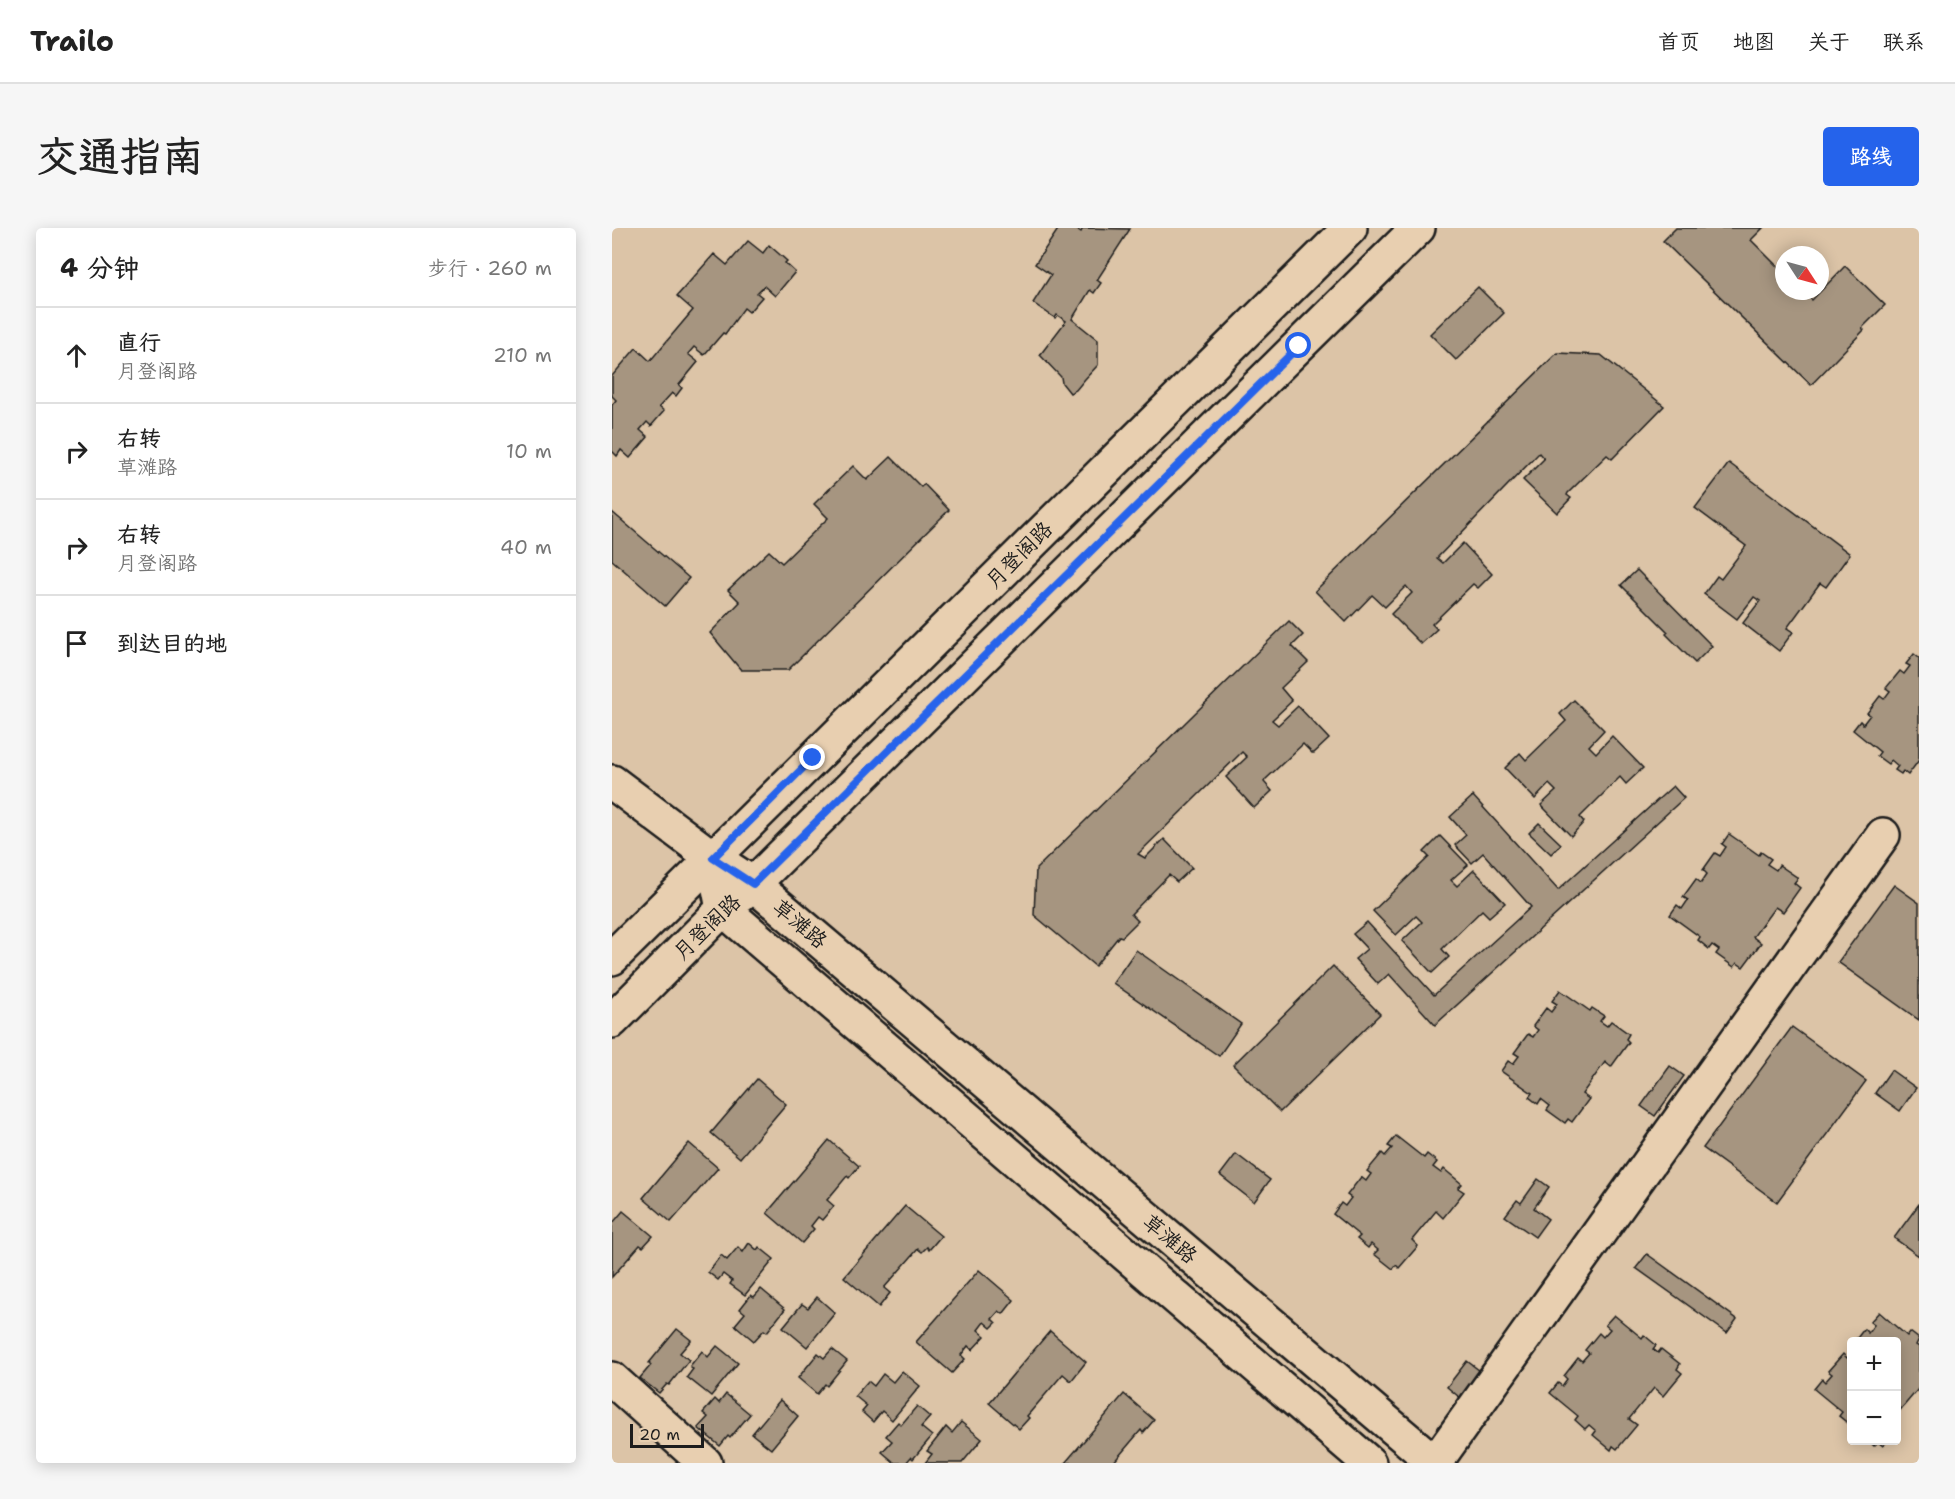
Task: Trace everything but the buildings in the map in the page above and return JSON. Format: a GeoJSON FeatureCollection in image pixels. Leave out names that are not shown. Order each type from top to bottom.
{"type":"FeatureCollection","features":[{"type":"Feature","properties":{"kind":"street","name":"月登阁路"},"geometry":{"type":"LineString","coordinates":[[612,958],[1350,228]]}},
{"type":"Feature","properties":{"kind":"street","name":"月登阁路"},"geometry":{"type":"LineString","coordinates":[[612,1021],[723,909],[753,884],[1418,228]]}},
{"type":"Feature","properties":{"kind":"street","name":"草滩路"},"geometry":{"type":"LineString","coordinates":[[612,782],[713,858],[753,884],[1435,1463]]}},
{"type":"Feature","properties":{"kind":"street"},"geometry":{"type":"LineString","coordinates":[[1435,1463],[1883,835]]}},
{"type":"Feature","properties":{"kind":"street"},"geometry":{"type":"LineString","coordinates":[[713,858],[723,909]]}},
{"type":"Feature","properties":{"kind":"street","name":"草滩路"},"geometry":{"type":"LineString","coordinates":[[723,909],[1369,1463]]}},
{"type":"Feature","properties":{"kind":"street"},"geometry":{"type":"LineString","coordinates":[[612,1379],[705,1463]]}},
{"type":"Feature","properties":{"kind":"route"},"geometry":{"type":"LineString","coordinates":[[813,758],[713,858],[753,884],[1299,346]]}}]}
